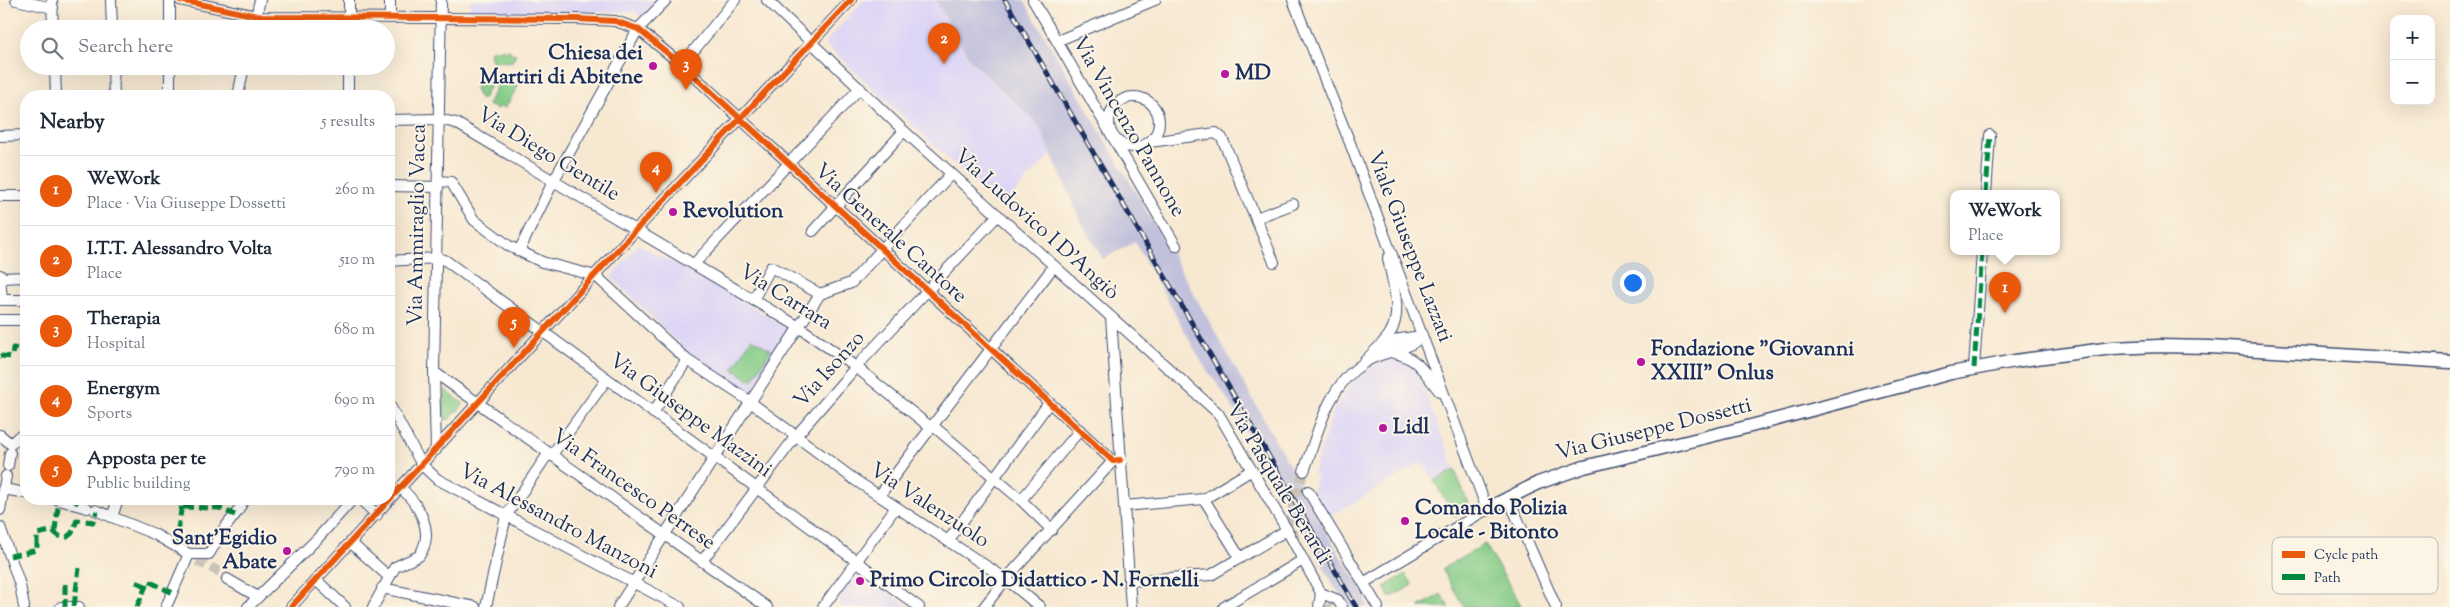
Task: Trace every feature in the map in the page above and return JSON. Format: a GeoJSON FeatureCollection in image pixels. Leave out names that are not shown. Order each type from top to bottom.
{"type":"FeatureCollection","features":[{"type":"Feature","properties":{"kind":"main road","name":"Via Giuseppe Dossetti"},"geometry":{"type":"LineString","coordinates":[[1487,509],[1508,497],[1555,476],[1584,467],[1974,368],[2112,348],[2159,346],[2210,347],[2450,362]]}},
{"type":"Feature","properties":{"kind":"street"},"geometry":{"type":"LineString","coordinates":[[16,0],[52,4],[53,20]]}},
{"type":"Feature","properties":{"kind":"street"},"geometry":{"type":"LineString","coordinates":[[111,0],[112,20]]}},
{"type":"Feature","properties":{"kind":"street"},"geometry":{"type":"LineString","coordinates":[[170,0],[170,20]]}},
{"type":"Feature","properties":{"kind":"street"},"geometry":{"type":"LineString","coordinates":[[180,0],[256,16],[615,21],[638,29]]}},
{"type":"Feature","properties":{"kind":"street"},"geometry":{"type":"LineString","coordinates":[[255,20],[260,0]]}},
{"type":"Feature","properties":{"kind":"street"},"geometry":{"type":"LineString","coordinates":[[349,0],[349,18]]}},
{"type":"Feature","properties":{"kind":"street"},"geometry":{"type":"LineString","coordinates":[[390,0],[390,18]]}},
{"type":"Feature","properties":{"kind":"street","name":"Via Ammiraglio Vacca"},"geometry":{"type":"LineString","coordinates":[[436,450],[434,372],[441,0]]}},
{"type":"Feature","properties":{"kind":"street"},"geometry":{"type":"LineString","coordinates":[[519,251],[554,180],[638,29],[666,0]]}},
{"type":"Feature","properties":{"kind":"street"},"geometry":{"type":"LineString","coordinates":[[682,65],[735,0]]}},
{"type":"Feature","properties":{"kind":"street","name":"Via Ludovico I D'Angiò"},"geometry":{"type":"LineString","coordinates":[[767,0],[904,131],[1111,317],[1117,461],[1124,506],[1131,607]]}},
{"type":"Feature","properties":{"kind":"street"},"geometry":{"type":"LineString","coordinates":[[395,494],[596,276],[636,230],[851,0]]}},
{"type":"Feature","properties":{"kind":"street","name":"Via Vincenzo Pannone"},"geometry":{"type":"LineString","coordinates":[[1033,0],[1176,246]]}},
{"type":"Feature","properties":{"kind":"street"},"geometry":{"type":"LineString","coordinates":[[1057,41],[1155,0]]}},
{"type":"Feature","properties":{"kind":"street","name":"Viale Giuseppe Lazzati"},"geometry":{"type":"LineString","coordinates":[[1293,0],[1385,236],[1487,509]]}},
{"type":"Feature","properties":{"kind":"street","name":"Via Generale Cantore"},"geometry":{"type":"LineString","coordinates":[[638,29],[682,65],[1049,403],[1117,461]]}},
{"type":"Feature","properties":{"kind":"street"},"geometry":{"type":"LineString","coordinates":[[55,75],[56,90]]}},
{"type":"Feature","properties":{"kind":"street"},"geometry":{"type":"LineString","coordinates":[[113,75],[114,90]]}},
{"type":"Feature","properties":{"kind":"street"},"geometry":{"type":"LineString","coordinates":[[170,75],[170,90]]}},
{"type":"Feature","properties":{"kind":"street"},"geometry":{"type":"LineString","coordinates":[[239,90],[242,75]]}},
{"type":"Feature","properties":{"kind":"street"},"geometry":{"type":"LineString","coordinates":[[348,75],[348,90]]}},
{"type":"Feature","properties":{"kind":"street"},"geometry":{"type":"LineString","coordinates":[[694,264],[860,88]]}},
{"type":"Feature","properties":{"kind":"street"},"geometry":{"type":"LineString","coordinates":[[1150,142],[1158,130],[1158,114],[1148,102],[1141,98],[1133,98],[1117,104],[1110,120],[1113,136],[1127,146],[1142,146],[1150,142],[1216,134],[1222,138],[1274,262]]}},
{"type":"Feature","properties":{"kind":"street","name":"Via Diego Gentile"},"geometry":{"type":"LineString","coordinates":[[395,120],[438,119],[456,123],[636,230]]}},
{"type":"Feature","properties":{"kind":"street"},"geometry":{"type":"LineString","coordinates":[[813,231],[904,131]]}},
{"type":"Feature","properties":{"kind":"street"},"geometry":{"type":"LineString","coordinates":[[0,136],[20,135]]}},
{"type":"Feature","properties":{"kind":"street"},"geometry":{"type":"LineString","coordinates":[[1986,190],[1990,135]]}},
{"type":"Feature","properties":{"kind":"street"},"geometry":{"type":"LineString","coordinates":[[618,607],[820,294],[850,283],[951,174]]}},
{"type":"Feature","properties":{"kind":"street"},"geometry":{"type":"LineString","coordinates":[[395,186],[451,182],[474,220],[519,251],[542,262],[596,276]]}},
{"type":"Feature","properties":{"kind":"street"},"geometry":{"type":"LineString","coordinates":[[0,196],[20,196]]}},
{"type":"Feature","properties":{"kind":"street"},"geometry":{"type":"LineString","coordinates":[[1256,218],[1293,204]]}},
{"type":"Feature","properties":{"kind":"street","name":"Via Isonzo"},"geometry":{"type":"LineString","coordinates":[[702,561],[796,436],[856,367],[998,215]]}},
{"type":"Feature","properties":{"kind":"street","name":"Via Carrara"},"geometry":{"type":"LineString","coordinates":[[636,230],[799,327],[856,367],[995,478],[1052,530]]}},
{"type":"Feature","properties":{"kind":"street"},"geometry":{"type":"LineString","coordinates":[[1364,362],[1388,337],[1396,322],[1397,307],[1385,236]]}},
{"type":"Feature","properties":{"kind":"street"},"geometry":{"type":"LineString","coordinates":[[1974,368],[1982,255]]}},
{"type":"Feature","properties":{"kind":"street"},"geometry":{"type":"LineString","coordinates":[[395,261],[437,258]]}},
{"type":"Feature","properties":{"kind":"street","name":"Via Giuseppe Mazzini"},"geometry":{"type":"LineString","coordinates":[[437,258],[445,260],[919,607]]}},
{"type":"Feature","properties":{"kind":"street"},"geometry":{"type":"LineString","coordinates":[[879,496],[1054,266]]}},
{"type":"Feature","properties":{"kind":"street"},"geometry":{"type":"LineString","coordinates":[[753,300],[771,267],[820,294]]}},
{"type":"Feature","properties":{"kind":"street","name":"Via Valenzuolo"},"geometry":{"type":"LineString","coordinates":[[596,276],[687,360],[751,402],[879,496],[1006,579],[1040,607]]}},
{"type":"Feature","properties":{"kind":"street"},"geometry":{"type":"LineString","coordinates":[[20,277],[0,277],[2,300],[20,300]]}},
{"type":"Feature","properties":{"kind":"street","name":"Via Pasquale Berardi"},"geometry":{"type":"LineString","coordinates":[[1111,317],[1218,413],[1287,530],[1320,594]]}},
{"type":"Feature","properties":{"kind":"street"},"geometry":{"type":"LineString","coordinates":[[0,320],[20,320]]}},
{"type":"Feature","properties":{"kind":"street"},"geometry":{"type":"LineString","coordinates":[[1364,362],[1412,346],[1422,336]]}},
{"type":"Feature","properties":{"kind":"street"},"geometry":{"type":"LineString","coordinates":[[1304,471],[1334,393],[1346,378],[1387,344],[1408,337],[1422,336]]}},
{"type":"Feature","properties":{"kind":"street"},"geometry":{"type":"LineString","coordinates":[[1391,352],[1406,355],[1415,360],[1447,400]]}},
{"type":"Feature","properties":{"kind":"street"},"geometry":{"type":"LineString","coordinates":[[653,413],[687,360]]}},
{"type":"Feature","properties":{"kind":"street","name":"Via Francesco Perrese"},"geometry":{"type":"LineString","coordinates":[[434,372],[767,607]]}},
{"type":"Feature","properties":{"kind":"street"},"geometry":{"type":"LineString","coordinates":[[486,607],[506,516],[607,378]]}},
{"type":"Feature","properties":{"kind":"street"},"geometry":{"type":"LineString","coordinates":[[948,541],[1049,403]]}},
{"type":"Feature","properties":{"kind":"street"},"geometry":{"type":"LineString","coordinates":[[395,415],[422,466]]}},
{"type":"Feature","properties":{"kind":"street"},"geometry":{"type":"LineString","coordinates":[[1021,500],[1080,430]]}},
{"type":"Feature","properties":{"kind":"street"},"geometry":{"type":"LineString","coordinates":[[0,435],[11,449]]}},
{"type":"Feature","properties":{"kind":"street"},"geometry":{"type":"LineString","coordinates":[[0,510],[11,449],[20,436]]}},
{"type":"Feature","properties":{"kind":"street"},"geometry":{"type":"LineString","coordinates":[[984,607],[1006,579],[1117,461]]}},
{"type":"Feature","properties":{"kind":"street","name":"Via Alessandro Manzoni"},"geometry":{"type":"LineString","coordinates":[[422,466],[441,481],[680,607]]}},
{"type":"Feature","properties":{"kind":"street"},"geometry":{"type":"LineString","coordinates":[[1124,506],[1204,499],[1252,470]]}},
{"type":"Feature","properties":{"kind":"street"},"geometry":{"type":"LineString","coordinates":[[373,607],[388,576],[398,564],[419,556],[425,540],[424,521],[420,512],[401,488]]}},
{"type":"Feature","properties":{"kind":"street"},"geometry":{"type":"LineString","coordinates":[[4,490],[20,492]]}},
{"type":"Feature","properties":{"kind":"street"},"geometry":{"type":"LineString","coordinates":[[1308,491],[1378,607]]}},
{"type":"Feature","properties":{"kind":"street"},"geometry":{"type":"LineString","coordinates":[[1508,497],[1556,607]]}},
{"type":"Feature","properties":{"kind":"street"},"geometry":{"type":"LineString","coordinates":[[1204,499],[1240,558]]}},
{"type":"Feature","properties":{"kind":"street"},"geometry":{"type":"LineString","coordinates":[[77,505],[154,534],[194,557],[209,554],[241,505]]}},
{"type":"Feature","properties":{"kind":"street"},"geometry":{"type":"LineString","coordinates":[[112,517],[116,505]]}},
{"type":"Feature","properties":{"kind":"street"},"geometry":{"type":"LineString","coordinates":[[248,607],[317,539],[348,505]]}},
{"type":"Feature","properties":{"kind":"street"},"geometry":{"type":"LineString","coordinates":[[366,505],[377,515]]}},
{"type":"Feature","properties":{"kind":"street"},"geometry":{"type":"LineString","coordinates":[[292,607],[384,505]]}},
{"type":"Feature","properties":{"kind":"street"},"geometry":{"type":"LineString","coordinates":[[823,607],[896,507]]}},
{"type":"Feature","properties":{"kind":"street","name":"Via Giuseppe Dossetti"},"geometry":{"type":"LineString","coordinates":[[1364,582],[1487,509]]}},
{"type":"Feature","properties":{"kind":"street"},"geometry":{"type":"LineString","coordinates":[[0,529],[20,585],[24,607]]}},
{"type":"Feature","properties":{"kind":"street"},"geometry":{"type":"LineString","coordinates":[[1129,581],[1211,575],[1287,530]]}},
{"type":"Feature","properties":{"kind":"street"},"geometry":{"type":"LineString","coordinates":[[351,543],[388,576]]}},
{"type":"Feature","properties":{"kind":"street"},"geometry":{"type":"LineString","coordinates":[[169,606],[194,557]]}},
{"type":"Feature","properties":{"kind":"street"},"geometry":{"type":"LineString","coordinates":[[1224,607],[1303,560]]}},
{"type":"Feature","properties":{"kind":"street"},"geometry":{"type":"LineString","coordinates":[[227,579],[260,595]]}},
{"type":"Feature","properties":{"kind":"street"},"geometry":{"type":"LineString","coordinates":[[316,580],[345,607]]}},
{"type":"Feature","properties":{"kind":"street"},"geometry":{"type":"LineString","coordinates":[[382,588],[475,607]]}},
{"type":"Feature","properties":{"kind":"street"},"geometry":{"type":"LineString","coordinates":[[1318,607],[1320,594],[1338,600],[1342,607]]}},
{"type":"Feature","properties":{"kind":"street"},"geometry":{"type":"LineString","coordinates":[[748,607],[752,597]]}},
{"type":"Feature","properties":{"kind":"street"},"geometry":{"type":"LineString","coordinates":[[61,607],[79,607]]}},
{"type":"Feature","properties":{"kind":"shaded area"},"geometry":{"type":"Polygon","coordinates":[[[470,0],[656,0],[641,17],[635,12],[470,12],[470,0]]]}},
{"type":"Feature","properties":{"kind":"shaded area"},"geometry":{"type":"Polygon","coordinates":[[[864,0],[935,0],[969,60],[1032,118],[1042,132],[1052,153],[1001,208],[824,43],[864,0]]]}},
{"type":"Feature","properties":{"kind":"shaded area"},"geometry":{"type":"Polygon","coordinates":[[[935,0],[1024,0],[1170,251],[1339,554],[1367,598],[1365,601],[1368,607],[1348,607],[1334,586],[1298,519],[1297,521],[1225,395],[1204,366],[1135,242],[1102,258],[1080,219],[1042,132],[1032,118],[970,60],[935,0]]]}},
{"type":"Feature","properties":{"kind":"shaded area"},"geometry":{"type":"Polygon","coordinates":[[[638,244],[730,294],[790,330],[782,348],[777,351],[749,396],[693,357],[611,277],[638,244]]]}},
{"type":"Feature","properties":{"kind":"shaded area","name":"Lidl"},"geometry":{"type":"Polygon","coordinates":[[[1393,358],[1410,363],[1416,368],[1455,470],[1434,481],[1423,462],[1327,518],[1312,491],[1317,476],[1313,474],[1334,409],[1356,378],[1380,362],[1393,358]]]}},
{"type":"Feature","properties":{"kind":"shaded area","name":"Primo Circolo Didattico - N. Fornelli"},"geometry":{"type":"Polygon","coordinates":[[[857,569],[909,607],[840,607],[839,593],[857,569]]]}},
{"type":"Feature","properties":{"kind":"green space"},"geometry":{"type":"Polygon","coordinates":[[[510,50],[510,53],[516,54],[512,62],[492,61],[489,51],[510,50]]]}},
{"type":"Feature","properties":{"kind":"green space"},"geometry":{"type":"Polygon","coordinates":[[[478,73],[494,77],[483,99],[480,99],[475,90],[478,73]]]}},
{"type":"Feature","properties":{"kind":"green space"},"geometry":{"type":"Polygon","coordinates":[[[500,78],[505,78],[517,84],[518,87],[505,108],[500,106],[498,109],[488,105],[500,78]]]}},
{"type":"Feature","properties":{"kind":"green space"},"geometry":{"type":"Polygon","coordinates":[[[752,338],[771,350],[752,381],[733,369],[752,338]]]}},
{"type":"Feature","properties":{"kind":"green space"},"geometry":{"type":"Polygon","coordinates":[[[444,389],[464,404],[450,419],[444,420],[444,389]]]}},
{"type":"Feature","properties":{"kind":"green space"},"geometry":{"type":"Polygon","coordinates":[[[1455,470],[1470,508],[1455,517],[1434,481],[1455,470]]]}},
{"type":"Feature","properties":{"kind":"green space"},"geometry":{"type":"Polygon","coordinates":[[[1485,544],[1522,607],[1464,607],[1442,569],[1485,544]]]}},
{"type":"Feature","properties":{"kind":"green space"},"geometry":{"type":"Polygon","coordinates":[[[1406,574],[1413,585],[1390,598],[1384,587],[1406,574]]]}},
{"type":"Feature","properties":{"kind":"green space"},"geometry":{"type":"Polygon","coordinates":[[[1441,594],[1449,607],[1419,607],[1441,594]]]}},
{"type":"Feature","properties":{"kind":"tunnel"},"geometry":{"type":"LineString","coordinates":[[1295,540],[1291,522],[1293,505],[1304,471]]}},
{"type":"Feature","properties":{"kind":"tunnel"},"geometry":{"type":"LineString","coordinates":[[197,561],[222,573],[227,579]]}},
{"type":"Feature","properties":{"kind":"tunnel"},"geometry":{"type":"LineString","coordinates":[[1322,590],[1331,607]]}},
{"type":"Feature","properties":{"kind":"railway"},"geometry":{"type":"LineString","coordinates":[[1005,0],[1356,607]]}},
{"type":"Feature","properties":{"kind":"marked path"},"geometry":{"type":"LineString","coordinates":[[1986,190],[1990,135]]}},
{"type":"Feature","properties":{"kind":"marked path"},"geometry":{"type":"LineString","coordinates":[[1974,368],[1982,255]]}},
{"type":"Feature","properties":{"kind":"marked path"},"geometry":{"type":"LineString","coordinates":[[0,356],[12,357],[13,348],[20,349]]}},
{"type":"Feature","properties":{"kind":"marked path"},"geometry":{"type":"LineString","coordinates":[[10,556],[37,550],[37,534],[55,530],[58,505]]}},
{"type":"Feature","properties":{"kind":"marked path"},"geometry":{"type":"LineString","coordinates":[[175,546],[182,505]]}},
{"type":"Feature","properties":{"kind":"marked path"},"geometry":{"type":"LineString","coordinates":[[183,507],[219,508],[235,515]]}},
{"type":"Feature","properties":{"kind":"marked path"},"geometry":{"type":"LineString","coordinates":[[53,531],[59,536],[67,537],[72,533],[77,520],[93,522],[97,511]]}},
{"type":"Feature","properties":{"kind":"marked path"},"geometry":{"type":"LineString","coordinates":[[74,606],[79,568]]}},
{"type":"Feature","properties":{"kind":"marked path"},"geometry":{"type":"LineString","coordinates":[[137,607],[148,581],[173,593]]}},
{"type":"Feature","properties":{"kind":"marked path"},"geometry":{"type":"LineString","coordinates":[[136,582],[146,586]]}},
{"type":"Feature","properties":{"kind":"marked path"},"geometry":{"type":"LineString","coordinates":[[65,584],[65,607]]}},
{"type":"Feature","properties":{"kind":"cycle path"},"geometry":{"type":"LineString","coordinates":[[180,0],[262,17],[576,19],[615,21],[638,29],[682,65],[1113,461],[1120,460]]}},
{"type":"Feature","properties":{"kind":"cycle path"},"geometry":{"type":"LineString","coordinates":[[395,493],[636,230],[851,0]]}},
{"type":"Feature","properties":{"kind":"cycle path"},"geometry":{"type":"LineString","coordinates":[[291,607],[384,505]]}},
{"type":"Feature","properties":{"kind":"place","name":"I.T.T. Alessandro Volta"},"geometry":{"type":"Point","coordinates":[944,64]}},
{"type":"Feature","properties":{"kind":"place","name":"Chiesa dei Martiri di Abitene"},"geometry":{"type":"Point","coordinates":[653,66]}},
{"type":"Feature","properties":{"kind":"place","name":"MD"},"geometry":{"type":"Point","coordinates":[1225,74]}},
{"type":"Feature","properties":{"kind":"place","name":"Therapia"},"geometry":{"type":"Point","coordinates":[686,90]}},
{"type":"Feature","properties":{"kind":"place","name":"Energym"},"geometry":{"type":"Point","coordinates":[656,193]}},
{"type":"Feature","properties":{"kind":"place","name":"Revolution"},"geometry":{"type":"Point","coordinates":[673,212]}},
{"type":"Feature","properties":{"kind":"place","name":"WeWork"},"geometry":{"type":"Point","coordinates":[2005,313]}},
{"type":"Feature","properties":{"kind":"place","name":"Apposta per te"},"geometry":{"type":"Point","coordinates":[514,348]}},
{"type":"Feature","properties":{"kind":"place","name":"Fondazione \"Giovanni XXIII\" Onlus"},"geometry":{"type":"Point","coordinates":[1641,362]}},
{"type":"Feature","properties":{"kind":"place","name":"Lidl"},"geometry":{"type":"Point","coordinates":[1383,428]}},
{"type":"Feature","properties":{"kind":"place","name":"Comando Polizia Locale - Bitonto"},"geometry":{"type":"Point","coordinates":[1405,521]}},
{"type":"Feature","properties":{"kind":"place","name":"Sant'Egidio Abate"},"geometry":{"type":"Point","coordinates":[287,551]}},
{"type":"Feature","properties":{"kind":"place","name":"Primo Circolo Didattico - N. Fornelli"},"geometry":{"type":"Point","coordinates":[860,581]}}]}
